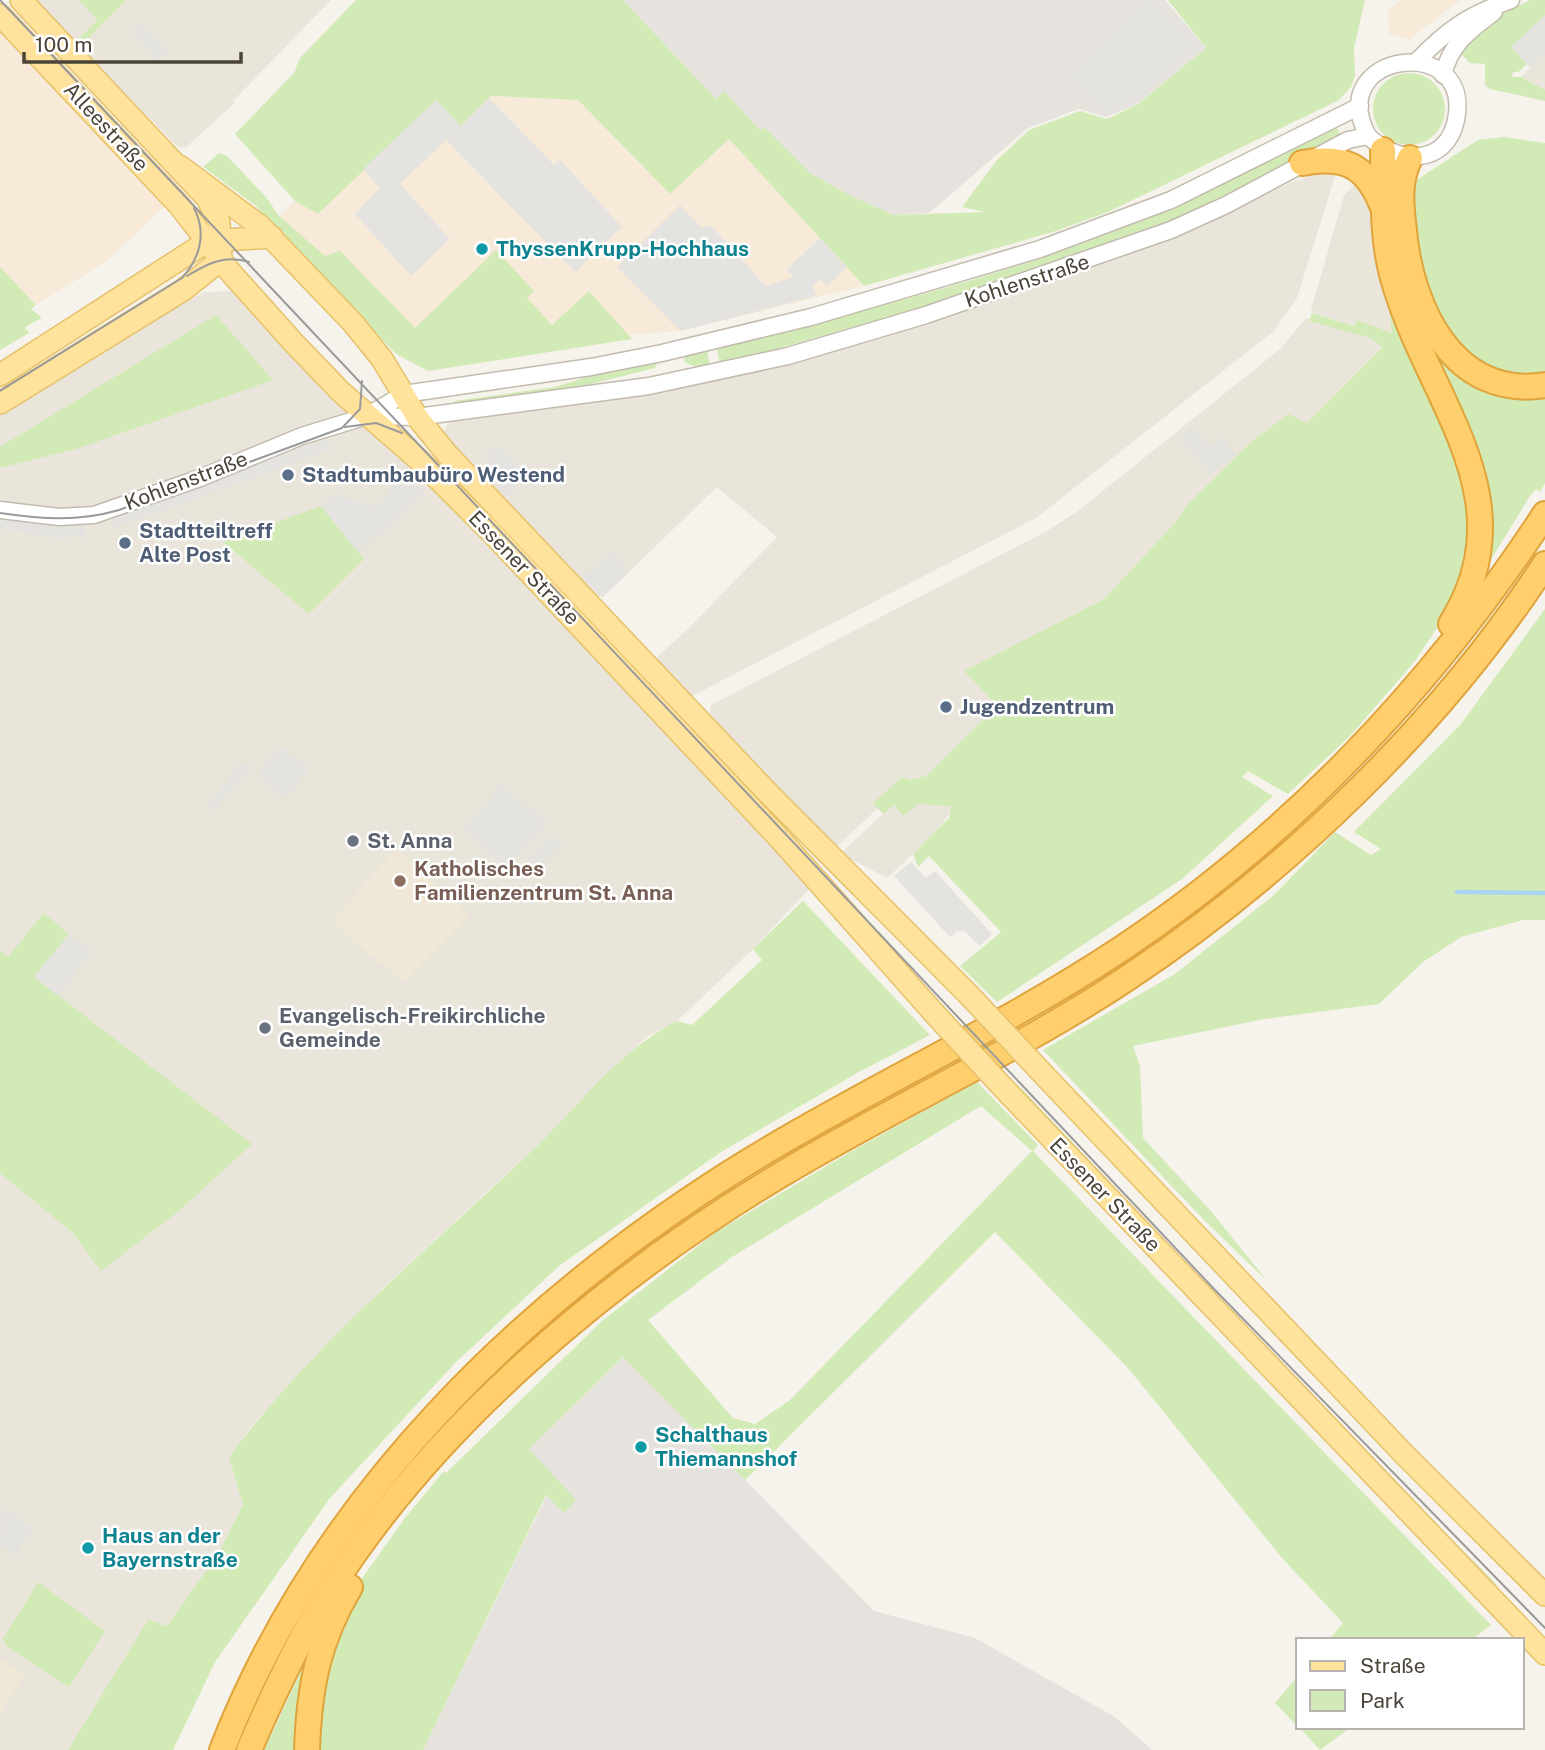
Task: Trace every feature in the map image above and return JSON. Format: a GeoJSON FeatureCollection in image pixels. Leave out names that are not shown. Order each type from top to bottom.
{"type":"FeatureCollection","features":[{"type":"Feature","properties":{"kind":"highway"},"geometry":{"type":"LineString","coordinates":[[1362,747],[1364,725],[1443,636],[1464,603],[1475,573],[1481,534],[1479,500],[1472,464],[1418,345],[1394,284],[1376,143]]}},
{"type":"Feature","properties":{"kind":"highway"},"geometry":{"type":"LineString","coordinates":[[1410,158],[1402,173],[1404,239],[1416,291],[1434,332],[1453,356],[1478,376],[1504,385],[1545,385]]}},
{"type":"Feature","properties":{"kind":"highway"},"geometry":{"type":"LineString","coordinates":[[1303,163],[1332,161],[1356,167],[1370,180],[1382,206]]}},
{"type":"Feature","properties":{"kind":"highway"},"geometry":{"type":"LineString","coordinates":[[222,1750],[234,1718],[276,1632],[347,1521],[439,1412],[565,1293],[688,1200],[754,1158],[1021,1012],[1121,949],[1242,858],[1362,747],[1458,638],[1545,514]]}},
{"type":"Feature","properties":{"kind":"highway"},"geometry":{"type":"LineString","coordinates":[[249,1750],[279,1678],[331,1588],[400,1497],[473,1416],[583,1314],[721,1211],[787,1171],[1047,1028],[1128,978],[1214,916],[1289,853],[1430,715],[1522,599],[1545,564]]}},
{"type":"Feature","properties":{"kind":"highway"},"geometry":{"type":"LineString","coordinates":[[307,1750],[309,1698],[318,1657],[332,1622],[370,1555],[441,1465],[473,1416]]}},
{"type":"Feature","properties":{"kind":"highway"},"geometry":{"type":"LineString","coordinates":[[209,1750],[234,1718]]}},
{"type":"Feature","properties":{"kind":"main road","name":"Alleestraße"},"geometry":{"type":"LineString","coordinates":[[21,0],[181,167],[213,206],[217,247]]}},
{"type":"Feature","properties":{"kind":"main road","name":"Alleestraße"},"geometry":{"type":"LineString","coordinates":[[0,15],[217,247],[301,350],[368,416]]}},
{"type":"Feature","properties":{"kind":"main road","name":"Alleestraße"},"geometry":{"type":"LineString","coordinates":[[181,167],[244,212],[272,237],[353,323],[382,359],[417,417]]}},
{"type":"Feature","properties":{"kind":"main road"},"geometry":{"type":"LineString","coordinates":[[0,375],[217,247],[272,237]]}},
{"type":"Feature","properties":{"kind":"main road"},"geometry":{"type":"LineString","coordinates":[[0,403],[183,290],[217,247]]}},
{"type":"Feature","properties":{"kind":"main road","name":"Essener Straße"},"geometry":{"type":"LineString","coordinates":[[368,416],[418,459],[492,533],[781,840],[1010,1095],[1545,1654]]}},
{"type":"Feature","properties":{"kind":"main road","name":"Essener Straße"},"geometry":{"type":"LineString","coordinates":[[417,417],[480,489],[692,712],[968,994],[1401,1451],[1545,1595]]}},
{"type":"Feature","properties":{"kind":"main road"},"geometry":{"type":"LineString","coordinates":[[675,727],[692,712]]}},
{"type":"Feature","properties":{"kind":"street"},"geometry":{"type":"LineString","coordinates":[[1417,61],[1450,28],[1468,16],[1511,0]]}},
{"type":"Feature","properties":{"kind":"street"},"geometry":{"type":"LineString","coordinates":[[1443,75],[1448,55],[1462,36],[1511,0]]}},
{"type":"Feature","properties":{"kind":"street"},"geometry":{"type":"LineString","coordinates":[[1417,61],[1443,75],[1455,95],[1458,111],[1454,127],[1437,149],[1410,158],[1376,143],[1360,106],[1363,92],[1380,69],[1392,63],[1417,61]]}},
{"type":"Feature","properties":{"kind":"street","name":"Kohlenstraße"},"geometry":{"type":"LineString","coordinates":[[0,510],[59,517],[106,512],[302,436],[368,416],[404,394],[592,367],[811,317],[1081,236],[1171,200],[1360,106]]}},
{"type":"Feature","properties":{"kind":"street","name":"Kohlenstraße"},"geometry":{"type":"LineString","coordinates":[[368,416],[417,417],[670,382],[788,356],[926,315],[1099,257],[1226,205],[1348,140],[1376,143]]}},
{"type":"Feature","properties":{"kind":"street"},"geometry":{"type":"LineString","coordinates":[[662,353],[670,382]]}},
{"type":"Feature","properties":{"kind":"shaded area"},"geometry":{"type":"Polygon","coordinates":[[[33,0],[331,0],[233,101],[235,103],[185,148],[177,146],[33,0]]]}},
{"type":"Feature","properties":{"kind":"shaded area"},"geometry":{"type":"Polygon","coordinates":[[[623,0],[1165,0],[1206,48],[1137,104],[1107,117],[1079,109],[1028,128],[929,213],[894,215],[851,196],[810,173],[764,128],[760,130],[724,91],[716,99],[623,0]]]}},
{"type":"Feature","properties":{"kind":"shaded area"},"geometry":{"type":"Polygon","coordinates":[[[1147,0],[1152,0],[1194,43],[1135,101],[1109,114],[1070,74],[1147,0]]]}},
{"type":"Feature","properties":{"kind":"shaded area"},"geometry":{"type":"Polygon","coordinates":[[[1400,0],[1460,0],[1409,40],[1389,34],[1388,11],[1400,0]]]}},
{"type":"Feature","properties":{"kind":"shaded area"},"geometry":{"type":"Polygon","coordinates":[[[1545,15],[1545,90],[1521,77],[1530,67],[1511,47],[1545,15]]]}},
{"type":"Feature","properties":{"kind":"shaded area"},"geometry":{"type":"Polygon","coordinates":[[[1545,15],[1545,54],[1530,67],[1511,47],[1545,15]]]}},
{"type":"Feature","properties":{"kind":"shaded area"},"geometry":{"type":"Polygon","coordinates":[[[0,23],[169,202],[107,261],[36,305],[0,267],[0,23]]]}},
{"type":"Feature","properties":{"kind":"shaded area"},"geometry":{"type":"Polygon","coordinates":[[[143,23],[168,50],[158,60],[133,33],[143,23]]]}},
{"type":"Feature","properties":{"kind":"shaded area"},"geometry":{"type":"Polygon","coordinates":[[[491,96],[578,100],[670,194],[729,139],[864,286],[680,331],[627,335],[443,361],[279,216],[295,201],[318,214],[436,100],[460,126],[491,96]]]}},
{"type":"Feature","properties":{"kind":"shaded area"},"geometry":{"type":"Polygon","coordinates":[[[489,98],[554,165],[560,160],[622,227],[575,272],[446,140],[400,184],[450,239],[411,276],[355,214],[380,188],[363,169],[436,100],[461,126],[489,98]]]}},
{"type":"Feature","properties":{"kind":"shaded area"},"geometry":{"type":"Polygon","coordinates":[[[1338,167],[1297,298],[1274,331],[1036,518],[692,696],[687,696],[657,662],[658,656],[689,628],[777,537],[717,487],[603,597],[593,596],[443,434],[448,423],[458,418],[662,391],[765,368],[873,337],[1080,271],[1167,238],[1292,182],[1338,167]]]}},
{"type":"Feature","properties":{"kind":"shaded area"},"geometry":{"type":"Polygon","coordinates":[[[1357,183],[1370,202],[1392,333],[1357,321],[1355,326],[1312,313],[1311,310],[1344,195],[1357,183]]]}},
{"type":"Feature","properties":{"kind":"shaded area"},"geometry":{"type":"Polygon","coordinates":[[[680,205],[701,227],[711,226],[766,286],[793,277],[787,269],[820,238],[847,267],[827,286],[820,279],[813,286],[816,296],[680,331],[617,267],[680,205]]]}},
{"type":"Feature","properties":{"kind":"shaded area"},"geometry":{"type":"Polygon","coordinates":[[[238,291],[325,385],[436,491],[586,644],[811,887],[753,949],[677,1021],[645,1038],[541,1142],[386,1285],[256,1421],[229,1457],[243,1505],[218,1554],[167,1626],[92,1713],[68,1750],[0,1750],[0,410],[203,292],[238,291]]]}},
{"type":"Feature","properties":{"kind":"shaded area"},"geometry":{"type":"Polygon","coordinates":[[[1306,318],[1371,338],[1382,346],[1307,423],[1253,440],[1188,504],[1173,525],[1104,599],[965,671],[996,703],[992,711],[926,776],[910,780],[874,803],[878,808],[832,851],[709,717],[711,705],[1047,531],[1078,511],[1280,349],[1306,318]]]}},
{"type":"Feature","properties":{"kind":"shaded area"},"geometry":{"type":"Polygon","coordinates":[[[1193,426],[1209,446],[1222,436],[1236,454],[1210,474],[1180,437],[1193,426]]]}},
{"type":"Feature","properties":{"kind":"shaded area"},"geometry":{"type":"Polygon","coordinates":[[[327,439],[331,449],[115,528],[112,518],[327,439]]]}},
{"type":"Feature","properties":{"kind":"shaded area"},"geometry":{"type":"Polygon","coordinates":[[[503,448],[527,476],[507,496],[483,472],[492,463],[486,457],[488,450],[503,448]]]}},
{"type":"Feature","properties":{"kind":"shaded area"},"geometry":{"type":"Polygon","coordinates":[[[406,472],[424,492],[359,553],[321,506],[336,495],[376,507],[393,486],[390,473],[406,472]]]}},
{"type":"Feature","properties":{"kind":"shaded area"},"geometry":{"type":"Polygon","coordinates":[[[0,518],[58,526],[86,526],[85,537],[72,535],[65,539],[0,529],[0,518]]]}},
{"type":"Feature","properties":{"kind":"shaded area"},"geometry":{"type":"Polygon","coordinates":[[[610,552],[629,572],[602,597],[583,576],[610,552]]]}},
{"type":"Feature","properties":{"kind":"shaded area"},"geometry":{"type":"Polygon","coordinates":[[[282,747],[309,770],[284,798],[257,775],[282,747]]]}},
{"type":"Feature","properties":{"kind":"shaded area"},"geometry":{"type":"Polygon","coordinates":[[[243,762],[250,768],[215,810],[207,804],[243,762]]]}},
{"type":"Feature","properties":{"kind":"shaded area"},"geometry":{"type":"Polygon","coordinates":[[[502,784],[546,823],[507,868],[463,829],[502,784]]]}},
{"type":"Feature","properties":{"kind":"shaded area"},"geometry":{"type":"Polygon","coordinates":[[[894,804],[904,816],[917,804],[951,805],[952,810],[936,832],[887,878],[849,858],[843,851],[894,804]]]}},
{"type":"Feature","properties":{"kind":"shaded area"},"geometry":{"type":"Polygon","coordinates":[[[553,833],[564,844],[530,880],[519,870],[553,833]]]}},
{"type":"Feature","properties":{"kind":"shaded area","name":"Katholisches Familienzentrum St. Anna"},"geometry":{"type":"Polygon","coordinates":[[[397,848],[469,915],[406,980],[401,981],[331,921],[397,848]]]}},
{"type":"Feature","properties":{"kind":"shaded area"},"geometry":{"type":"Polygon","coordinates":[[[911,862],[926,878],[935,871],[992,934],[980,946],[964,931],[957,931],[950,937],[894,876],[911,862]]]}},
{"type":"Feature","properties":{"kind":"shaded area"},"geometry":{"type":"Polygon","coordinates":[[[69,934],[92,953],[57,995],[34,977],[69,934]]]}},
{"type":"Feature","properties":{"kind":"shaded area"},"geometry":{"type":"Polygon","coordinates":[[[624,1357],[874,1611],[975,1638],[1115,1717],[1152,1750],[423,1750],[547,1495],[528,1449],[624,1357]]]}},
{"type":"Feature","properties":{"kind":"shaded area"},"geometry":{"type":"Polygon","coordinates":[[[2,1508],[33,1528],[15,1556],[0,1546],[2,1508]]]}},
{"type":"Feature","properties":{"kind":"shaded area"},"geometry":{"type":"Polygon","coordinates":[[[0,1659],[25,1675],[0,1714],[0,1659]]]}},
{"type":"Feature","properties":{"kind":"green space"},"geometry":{"type":"Polygon","coordinates":[[[79,0],[126,0],[85,42],[80,37],[98,20],[79,0]]]}},
{"type":"Feature","properties":{"kind":"green space"},"geometry":{"type":"Polygon","coordinates":[[[356,0],[623,0],[716,99],[724,91],[760,130],[764,127],[810,173],[851,196],[894,215],[986,212],[962,207],[997,160],[1029,130],[1080,111],[1107,119],[1138,104],[1206,48],[1168,0],[1365,0],[1354,48],[1355,76],[1351,87],[1339,100],[1108,212],[1056,231],[864,286],[729,139],[670,194],[578,100],[491,96],[460,126],[436,101],[318,214],[295,201],[235,134],[294,73],[300,58],[356,0]]]}},
{"type":"Feature","properties":{"kind":"green space"},"geometry":{"type":"Polygon","coordinates":[[[1530,0],[1545,0],[1545,38],[1511,47],[1527,64],[1518,72],[1513,72],[1512,77],[1521,77],[1545,90],[1545,101],[1490,89],[1485,85],[1485,64],[1470,63],[1458,51],[1493,19],[1530,0]]]}},
{"type":"Feature","properties":{"kind":"green space"},"geometry":{"type":"Polygon","coordinates":[[[1402,73],[1416,73],[1435,83],[1445,102],[1445,116],[1435,135],[1416,145],[1402,145],[1383,135],[1373,116],[1373,102],[1383,83],[1402,73]]]}},
{"type":"Feature","properties":{"kind":"green space"},"geometry":{"type":"Polygon","coordinates":[[[1336,127],[1341,136],[1169,223],[962,296],[720,365],[717,348],[903,300],[995,273],[1085,242],[1149,216],[1336,127]]]}},
{"type":"Feature","properties":{"kind":"green space"},"geometry":{"type":"Polygon","coordinates":[[[1504,137],[1545,143],[1545,374],[1499,374],[1446,337],[1416,268],[1409,185],[1478,140],[1504,137]]]}},
{"type":"Feature","properties":{"kind":"green space"},"geometry":{"type":"Polygon","coordinates":[[[219,153],[227,156],[266,197],[279,216],[325,256],[340,251],[415,328],[496,250],[534,291],[527,298],[552,325],[589,291],[632,339],[428,371],[396,354],[256,206],[203,167],[219,153]]]}},
{"type":"Feature","properties":{"kind":"green space"},"geometry":{"type":"Polygon","coordinates":[[[0,267],[36,305],[31,309],[42,318],[25,327],[29,333],[0,350],[0,267]]]}},
{"type":"Feature","properties":{"kind":"green space"},"geometry":{"type":"Polygon","coordinates":[[[1383,271],[1465,476],[1470,554],[1451,607],[1415,661],[1351,735],[1288,794],[1248,771],[1242,777],[1273,796],[1182,879],[997,1002],[960,966],[1001,932],[929,856],[918,867],[913,854],[949,818],[951,806],[918,804],[904,816],[894,805],[883,814],[873,803],[902,777],[910,780],[926,776],[992,711],[995,703],[964,671],[1104,599],[1173,525],[1188,504],[1253,440],[1289,414],[1307,423],[1382,347],[1371,338],[1309,321],[1312,313],[1354,326],[1357,320],[1392,333],[1383,271]]]}},
{"type":"Feature","properties":{"kind":"green space"},"geometry":{"type":"Polygon","coordinates":[[[216,315],[273,380],[76,449],[0,468],[0,447],[216,315]]]}},
{"type":"Feature","properties":{"kind":"green space"},"geometry":{"type":"Polygon","coordinates":[[[1423,334],[1446,363],[1474,386],[1508,398],[1545,396],[1545,483],[1540,492],[1536,489],[1530,496],[1484,571],[1487,551],[1423,334]]]}},
{"type":"Feature","properties":{"kind":"green space"},"geometry":{"type":"Polygon","coordinates":[[[707,350],[710,367],[684,362],[685,356],[707,350]]]}},
{"type":"Feature","properties":{"kind":"green space"},"geometry":{"type":"Polygon","coordinates":[[[657,363],[655,368],[555,393],[455,405],[454,401],[555,387],[603,372],[657,363]]]}},
{"type":"Feature","properties":{"kind":"green space"},"geometry":{"type":"Polygon","coordinates":[[[321,506],[364,559],[309,614],[223,542],[321,506]]]}},
{"type":"Feature","properties":{"kind":"green space"},"geometry":{"type":"Polygon","coordinates":[[[1545,609],[1545,920],[1523,920],[1461,937],[1423,962],[1379,1004],[1264,1019],[1133,1046],[1140,1066],[1143,1138],[1210,1210],[1268,1282],[1202,1218],[1043,1050],[1175,974],[1275,894],[1335,832],[1371,855],[1381,849],[1354,832],[1461,724],[1545,609]]]}},
{"type":"Feature","properties":{"kind":"green space"},"geometry":{"type":"Polygon","coordinates":[[[803,901],[930,1035],[857,1073],[721,1152],[559,1266],[456,1362],[330,1498],[215,1662],[173,1750],[68,1750],[148,1620],[167,1626],[218,1554],[243,1505],[229,1457],[263,1414],[377,1294],[539,1144],[620,1061],[656,1033],[677,1021],[692,1025],[762,960],[753,949],[803,901]]]}},
{"type":"Feature","properties":{"kind":"green space"},"geometry":{"type":"Polygon","coordinates":[[[44,913],[69,934],[34,977],[252,1144],[179,1211],[101,1271],[73,1233],[0,1173],[0,951],[8,957],[44,913]]]}},
{"type":"Feature","properties":{"kind":"green space"},"geometry":{"type":"Polygon","coordinates":[[[1037,1079],[1501,1566],[1305,1367],[1034,1081],[1037,1079]]]}},
{"type":"Feature","properties":{"kind":"green space"},"geometry":{"type":"Polygon","coordinates":[[[977,1082],[1038,1145],[1033,1151],[1491,1625],[1474,1638],[1331,1638],[1343,1623],[1282,1558],[1128,1368],[995,1232],[745,1480],[623,1357],[529,1449],[576,1500],[564,1513],[546,1495],[423,1750],[315,1750],[321,1682],[358,1584],[405,1518],[444,1471],[446,1473],[602,1321],[716,1232],[852,1151],[977,1082]],[[981,1106],[732,1257],[648,1320],[733,1418],[755,1424],[790,1400],[1032,1151],[981,1106]]]}},
{"type":"Feature","properties":{"kind":"green space"},"geometry":{"type":"Polygon","coordinates":[[[1021,1088],[1340,1426],[1499,1587],[1476,1569],[1018,1090],[1021,1088]]]}},
{"type":"Feature","properties":{"kind":"green space"},"geometry":{"type":"Polygon","coordinates":[[[38,1582],[105,1631],[69,1687],[7,1647],[3,1639],[38,1582]]]}},
{"type":"Feature","properties":{"kind":"green space"},"geometry":{"type":"Polygon","coordinates":[[[315,1642],[301,1696],[295,1750],[264,1750],[315,1642]]]}},
{"type":"Feature","properties":{"kind":"green space"},"geometry":{"type":"Polygon","coordinates":[[[1296,1678],[1296,1725],[1275,1703],[1296,1678]]]}},
{"type":"Feature","properties":{"kind":"green space"},"geometry":{"type":"Polygon","coordinates":[[[1301,1729],[1348,1729],[1320,1750],[1301,1729]]]}},
{"type":"Feature","properties":{"kind":"waterway"},"geometry":{"type":"LineString","coordinates":[[1457,892],[1545,893]]}},
{"type":"Feature","properties":{"kind":"tram line"},"geometry":{"type":"LineString","coordinates":[[0,0],[1214,1289],[1545,1628]]}},
{"type":"Feature","properties":{"kind":"tram line"},"geometry":{"type":"LineString","coordinates":[[0,391],[182,278],[200,245],[200,227],[194,208]]}},
{"type":"Feature","properties":{"kind":"tram line"},"geometry":{"type":"LineString","coordinates":[[187,276],[209,264],[224,260],[249,262]]}},
{"type":"Feature","properties":{"kind":"tram line"},"geometry":{"type":"LineString","coordinates":[[0,513],[60,518],[119,510],[342,428],[360,409],[362,381]]}},
{"type":"Feature","properties":{"kind":"tram line"},"geometry":{"type":"LineString","coordinates":[[345,427],[376,423],[402,433]]}},
{"type":"Feature","properties":{"kind":"place","name":"ThyssenKrupp-Hochhaus"},"geometry":{"type":"Point","coordinates":[482,249]}},
{"type":"Feature","properties":{"kind":"place","name":"Stadtumbaubüro Westend"},"geometry":{"type":"Point","coordinates":[288,475]}},
{"type":"Feature","properties":{"kind":"place","name":"Stadtteiltreff Alte Post"},"geometry":{"type":"Point","coordinates":[125,543]}},
{"type":"Feature","properties":{"kind":"place","name":"Jugendzentrum"},"geometry":{"type":"Point","coordinates":[946,707]}},
{"type":"Feature","properties":{"kind":"place","name":"St. Anna"},"geometry":{"type":"Point","coordinates":[353,841]}},
{"type":"Feature","properties":{"kind":"place","name":"Katholisches Familienzentrum St. Anna"},"geometry":{"type":"Point","coordinates":[400,881]}},
{"type":"Feature","properties":{"kind":"place","name":"Evangelisch-Freikirchliche Gemeinde"},"geometry":{"type":"Point","coordinates":[265,1028]}},
{"type":"Feature","properties":{"kind":"place","name":"Schalthaus Thiemannshof"},"geometry":{"type":"Point","coordinates":[641,1447]}},
{"type":"Feature","properties":{"kind":"place","name":"Haus an der Bayernstraße"},"geometry":{"type":"Point","coordinates":[88,1548]}}]}
